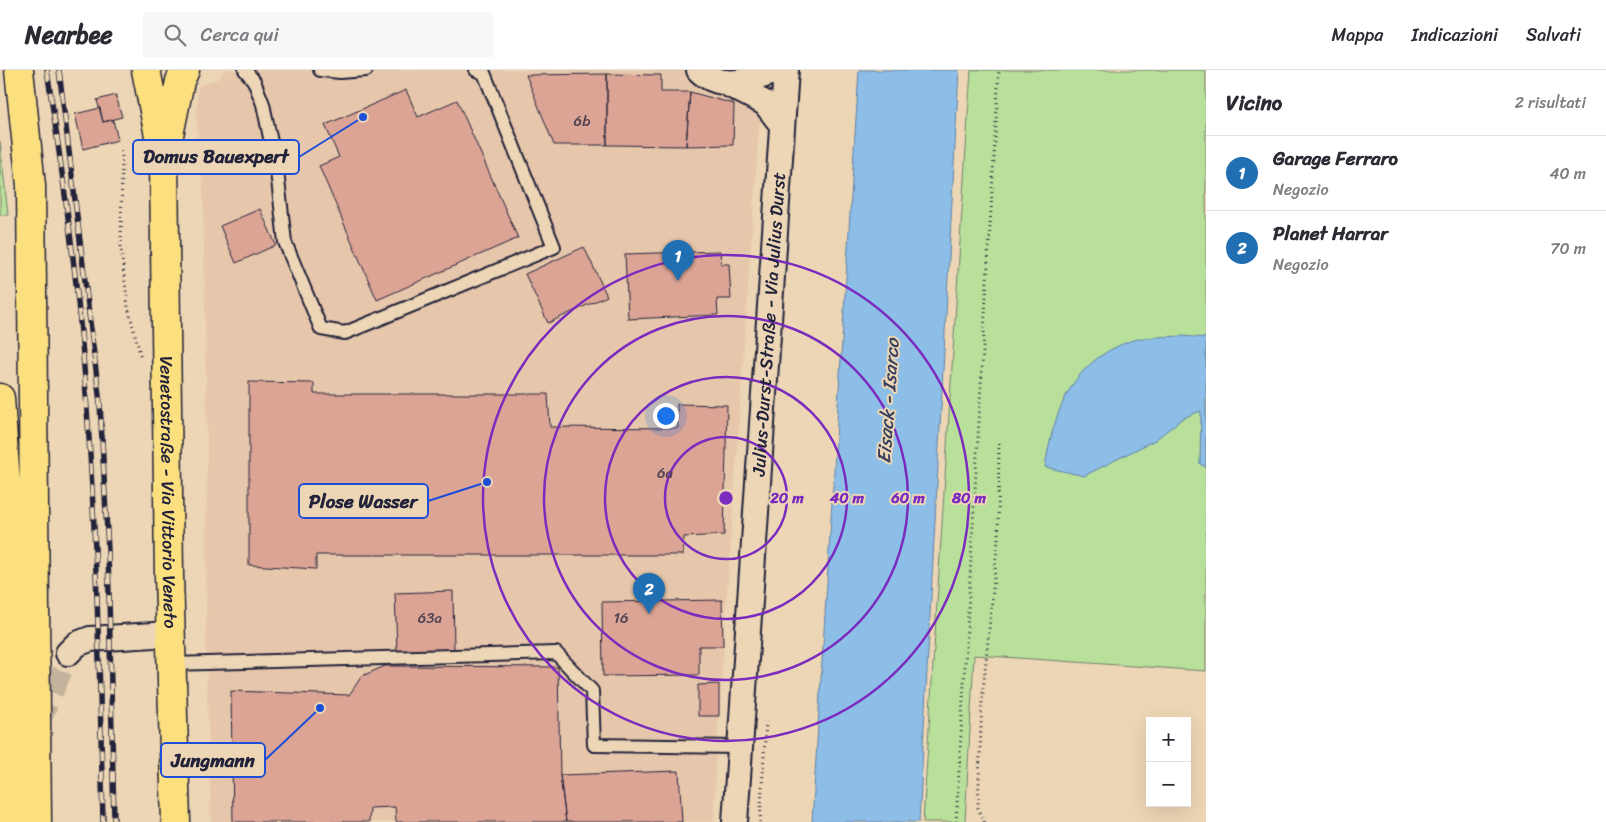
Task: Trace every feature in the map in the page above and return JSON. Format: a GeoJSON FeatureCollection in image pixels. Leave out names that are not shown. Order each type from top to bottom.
{"type":"FeatureCollection","features":[{"type":"Feature","properties":{"kind":"main road"},"geometry":{"type":"LineString","coordinates":[[19,70],[30,186],[37,822]]}},
{"type":"Feature","properties":{"kind":"main road","name":"Venetostraße - Via Vittorio Veneto"},"geometry":{"type":"LineString","coordinates":[[146,70],[164,161],[170,634],[176,822]]}},
{"type":"Feature","properties":{"kind":"main road","name":"Venetostraße - Via Vittorio Veneto"},"geometry":{"type":"LineString","coordinates":[[164,161],[180,81],[185,70]]}},
{"type":"Feature","properties":{"kind":"main road"},"geometry":{"type":"LineString","coordinates":[[0,398],[8,527],[11,822]]}},
{"type":"Feature","properties":{"kind":"street"},"geometry":{"type":"LineString","coordinates":[[699,70],[710,78],[724,82],[765,104],[782,125]]}},
{"type":"Feature","properties":{"kind":"street"},"geometry":{"type":"LineString","coordinates":[[724,82],[755,79],[778,70]]}},
{"type":"Feature","properties":{"kind":"street","name":"Julius-Durst-Straße - Via Julius Durst"},"geometry":{"type":"LineString","coordinates":[[734,822],[786,70]]}},
{"type":"Feature","properties":{"kind":"street"},"geometry":{"type":"LineString","coordinates":[[68,653],[77,644],[90,639],[170,634]]}},
{"type":"Feature","properties":{"kind":"lane"},"geometry":{"type":"LineString","coordinates":[[245,70],[254,81],[263,104],[277,171],[285,242],[321,329],[345,333],[554,247],[484,73],[476,70]]}},
{"type":"Feature","properties":{"kind":"lane"},"geometry":{"type":"LineString","coordinates":[[320,70],[340,72],[366,70]]}},
{"type":"Feature","properties":{"kind":"lane"},"geometry":{"type":"LineString","coordinates":[[171,664],[556,653],[592,691],[594,745],[739,747]]}},
{"type":"Feature","properties":{"kind":"path"},"geometry":{"type":"LineString","coordinates":[[956,822],[999,70]]}},
{"type":"Feature","properties":{"kind":"path"},"geometry":{"type":"LineString","coordinates":[[122,151],[121,249],[128,307],[143,362]]}},
{"type":"Feature","properties":{"kind":"path"},"geometry":{"type":"LineString","coordinates":[[984,822],[978,808],[982,702],[998,539],[999,440]]}},
{"type":"Feature","properties":{"kind":"path"},"geometry":{"type":"LineString","coordinates":[[760,822],[764,748]]}},
{"type":"Feature","properties":{"kind":"shaded area"},"geometry":{"type":"Polygon","coordinates":[[[225,70],[763,70],[715,772],[714,822],[211,822],[206,657],[207,446],[203,187],[196,117],[198,86],[219,78],[225,70]]]}},
{"type":"Feature","properties":{"kind":"green space"},"geometry":{"type":"Polygon","coordinates":[[[971,70],[1206,70],[1206,671],[974,655],[965,822],[923,822],[971,70]]]}},
{"type":"Feature","properties":{"kind":"green space"},"geometry":{"type":"Polygon","coordinates":[[[0,141],[8,215],[0,215],[0,141]]]}},
{"type":"Feature","properties":{"kind":"water","name":"Eisack - Isarco"},"geometry":{"type":"Polygon","coordinates":[[[859,70],[959,70],[919,822],[812,822],[859,70]]]}},
{"type":"Feature","properties":{"kind":"water"},"geometry":{"type":"Polygon","coordinates":[[[1183,336],[1206,338],[1206,467],[1200,464],[1201,411],[1183,418],[1155,440],[1084,476],[1045,467],[1060,408],[1080,375],[1093,362],[1110,350],[1136,339],[1183,336]]]}},
{"type":"Feature","properties":{"kind":"building"},"geometry":{"type":"Polygon","coordinates":[[[607,74],[607,145],[554,145],[526,75],[607,74]]]}},
{"type":"Feature","properties":{"kind":"building"},"geometry":{"type":"Polygon","coordinates":[[[607,74],[661,75],[661,92],[690,92],[686,146],[607,145],[607,74]]]}},
{"type":"Feature","properties":{"kind":"building"},"geometry":{"type":"Polygon","coordinates":[[[406,90],[418,117],[457,100],[518,238],[377,300],[319,166],[339,157],[325,125],[406,90]]]}},
{"type":"Feature","properties":{"kind":"building"},"geometry":{"type":"Polygon","coordinates":[[[690,92],[734,104],[733,145],[686,146],[690,92]]]}},
{"type":"Feature","properties":{"kind":"building"},"geometry":{"type":"Polygon","coordinates":[[[116,95],[122,117],[103,122],[97,100],[116,95]]]}},
{"type":"Feature","properties":{"kind":"building"},"geometry":{"type":"Polygon","coordinates":[[[100,108],[103,122],[113,120],[118,140],[83,149],[75,114],[100,108]]]}},
{"type":"Feature","properties":{"kind":"building"},"geometry":{"type":"Polygon","coordinates":[[[260,209],[276,245],[236,263],[220,226],[260,209]]]}},
{"type":"Feature","properties":{"kind":"building"},"geometry":{"type":"Polygon","coordinates":[[[584,247],[607,296],[548,323],[525,274],[584,247]]]}},
{"type":"Feature","properties":{"kind":"building"},"geometry":{"type":"Polygon","coordinates":[[[720,251],[721,264],[729,264],[731,299],[717,299],[718,315],[628,319],[625,254],[720,251]]]}},
{"type":"Feature","properties":{"kind":"building"},"geometry":{"type":"Polygon","coordinates":[[[249,382],[314,383],[314,394],[548,394],[550,427],[678,428],[677,404],[727,405],[724,535],[684,537],[683,555],[316,555],[316,569],[249,565],[249,382]]]}},
{"type":"Feature","properties":{"kind":"building"},"geometry":{"type":"Polygon","coordinates":[[[453,591],[454,649],[397,651],[395,593],[453,591]]]}},
{"type":"Feature","properties":{"kind":"building"},"geometry":{"type":"Polygon","coordinates":[[[722,600],[723,646],[699,646],[699,675],[603,676],[602,602],[722,600]]]}},
{"type":"Feature","properties":{"kind":"building"},"geometry":{"type":"Polygon","coordinates":[[[385,666],[558,667],[560,775],[566,822],[396,822],[395,807],[370,808],[369,822],[233,822],[231,691],[349,695],[362,676],[385,666]]]}},
{"type":"Feature","properties":{"kind":"building"},"geometry":{"type":"Polygon","coordinates":[[[719,684],[719,716],[698,716],[698,685],[719,684]]]}},
{"type":"Feature","properties":{"kind":"building"},"geometry":{"type":"Polygon","coordinates":[[[679,771],[682,822],[566,822],[560,775],[679,771]]]}},
{"type":"Feature","properties":{"kind":"tunnel"},"geometry":{"type":"LineString","coordinates":[[37,725],[68,653]]}},
{"type":"Feature","properties":{"kind":"railway"},"geometry":{"type":"LineString","coordinates":[[47,70],[71,239],[84,367],[96,564],[103,822]]}},
{"type":"Feature","properties":{"kind":"railway"},"geometry":{"type":"LineString","coordinates":[[59,70],[100,403],[108,550],[114,822]]}},
{"type":"Feature","properties":{"kind":"place","name":"Domus Bauexpert"},"geometry":{"type":"Point","coordinates":[363,117]}},
{"type":"Feature","properties":{"kind":"place","name":"Garage Ferraro"},"geometry":{"type":"Point","coordinates":[678,281]}},
{"type":"Feature","properties":{"kind":"place","name":"Plose Wasser"},"geometry":{"type":"Point","coordinates":[487,482]}},
{"type":"Feature","properties":{"kind":"place","name":"Planet Harrar"},"geometry":{"type":"Point","coordinates":[649,614]}},
{"type":"Feature","properties":{"kind":"place","name":"Jungmann"},"geometry":{"type":"Point","coordinates":[320,708]}}]}
